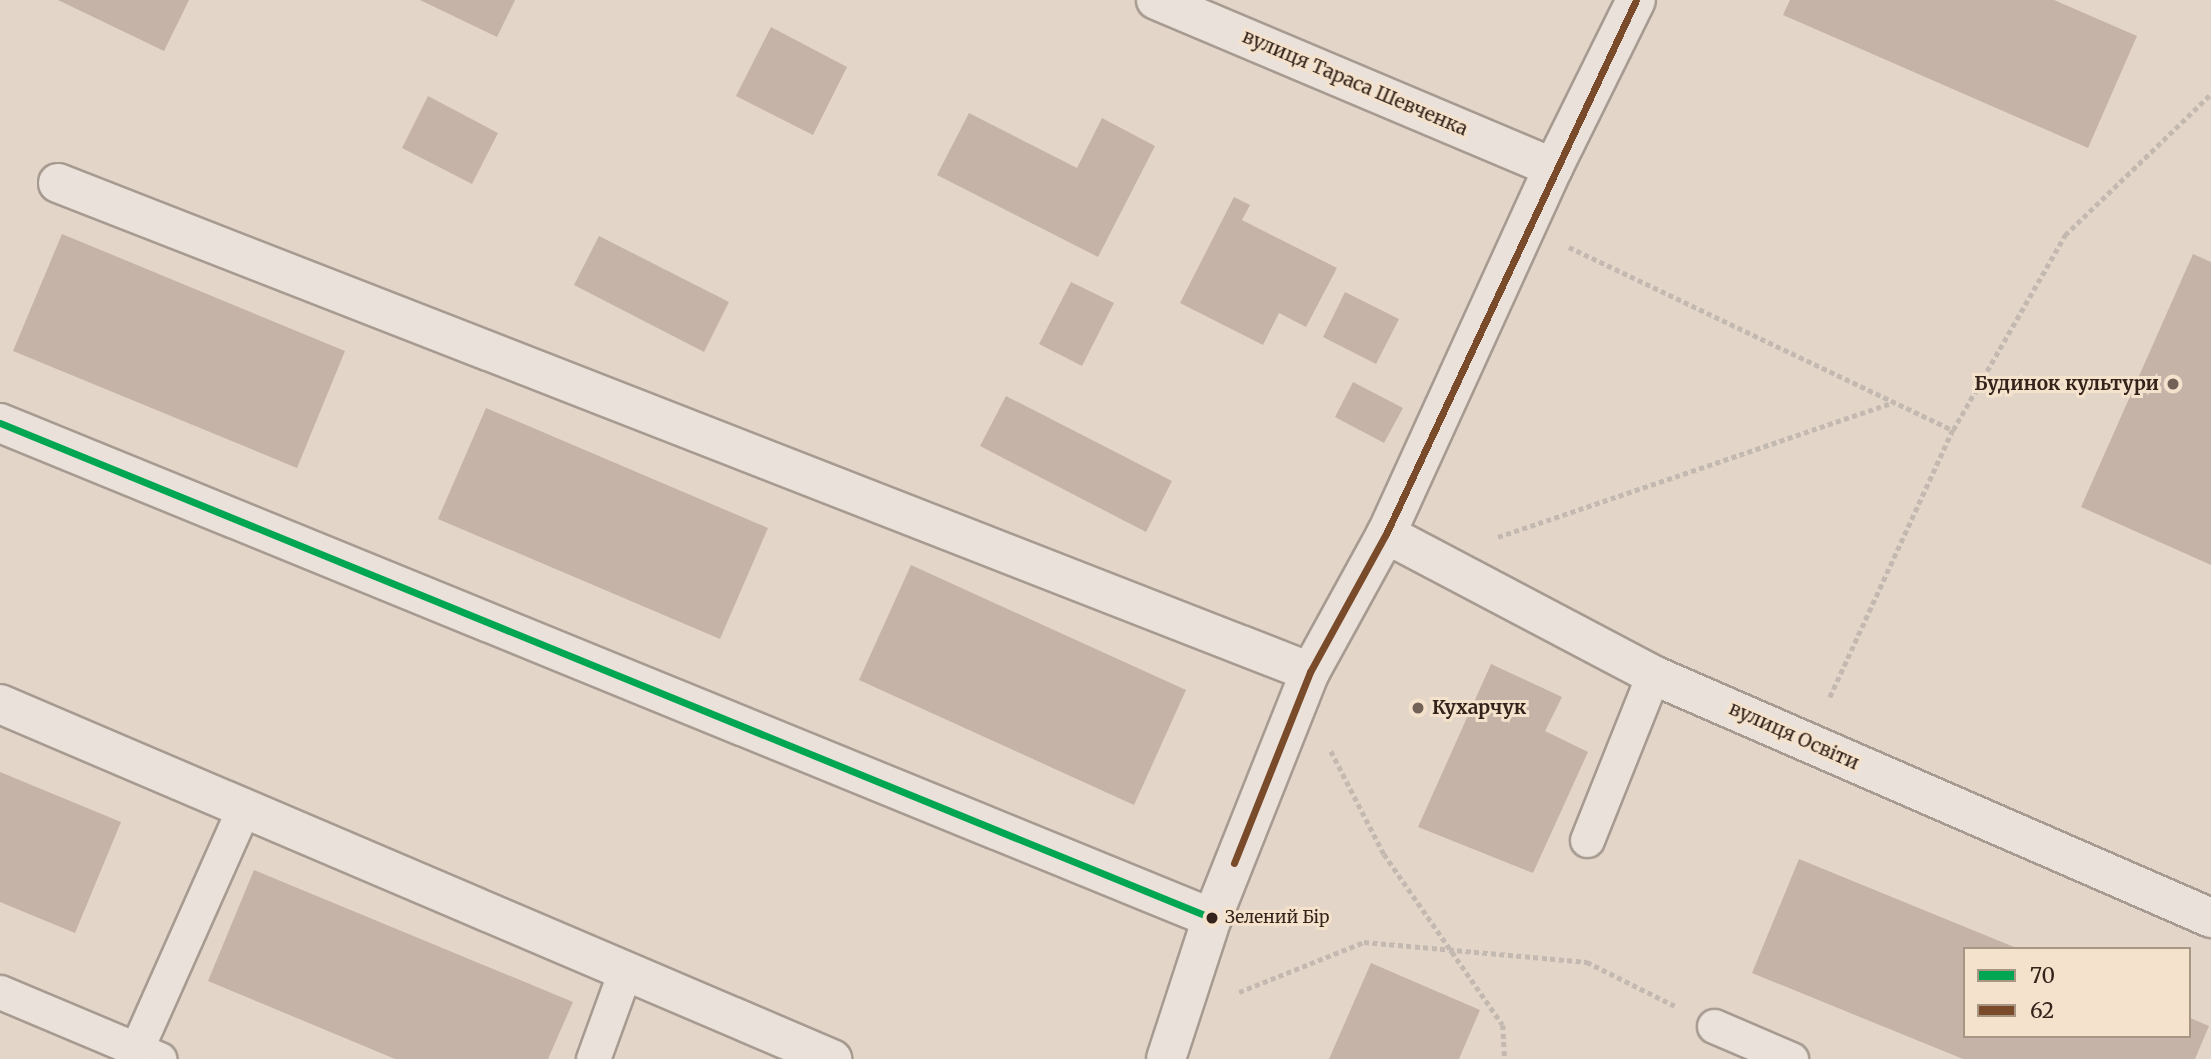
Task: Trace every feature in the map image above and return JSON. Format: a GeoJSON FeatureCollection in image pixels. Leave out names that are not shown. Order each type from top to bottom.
{"type":"FeatureCollection","features":[{"type":"Feature","properties":{"kind":"street","name":"вулиця Тараса Шевченка"},"geometry":{"type":"LineString","coordinates":[[1156,0],[1553,168]]}},
{"type":"Feature","properties":{"kind":"street"},"geometry":{"type":"LineString","coordinates":[[1166,1059],[1212,918],[1306,683],[1386,534],[1553,168],[1636,0]]}},
{"type":"Feature","properties":{"kind":"street"},"geometry":{"type":"LineString","coordinates":[[58,183],[1306,683]]}},
{"type":"Feature","properties":{"kind":"street"},"geometry":{"type":"LineString","coordinates":[[0,424],[1212,918]]}},
{"type":"Feature","properties":{"kind":"street","name":"вулиця Освіти"},"geometry":{"type":"LineString","coordinates":[[1386,534],[1653,675],[2211,918]]}},
{"type":"Feature","properties":{"kind":"street"},"geometry":{"type":"LineString","coordinates":[[0,704],[832,1059]]}},
{"type":"Feature","properties":{"kind":"lane"},"geometry":{"type":"LineString","coordinates":[[1587,840],[1653,675]]}},
{"type":"Feature","properties":{"kind":"lane"},"geometry":{"type":"LineString","coordinates":[[0,992],[143,1056],[244,808]]}},
{"type":"Feature","properties":{"kind":"lane"},"geometry":{"type":"LineString","coordinates":[[593,1059],[625,971]]}},
{"type":"Feature","properties":{"kind":"lane"},"geometry":{"type":"LineString","coordinates":[[1714,1026],[1791,1059]]}},
{"type":"Feature","properties":{"kind":"path"},"geometry":{"type":"LineString","coordinates":[[1809,743],[1953,430],[2065,236],[2211,94]]}},
{"type":"Feature","properties":{"kind":"path"},"geometry":{"type":"LineString","coordinates":[[1527,227],[1953,430]]}},
{"type":"Feature","properties":{"kind":"path"},"geometry":{"type":"LineString","coordinates":[[1433,559],[1895,402]]}},
{"type":"Feature","properties":{"kind":"path"},"geometry":{"type":"LineString","coordinates":[[1306,683],[1384,854],[1503,1025],[1505,1059]]}},
{"type":"Feature","properties":{"kind":"path"},"geometry":{"type":"LineString","coordinates":[[1180,1016],[1364,942],[1454,954],[1587,962],[1714,1026]]}},
{"type":"Feature","properties":{"kind":"building"},"geometry":{"type":"Polygon","coordinates":[[[58,0],[189,0],[164,51],[58,0]]]}},
{"type":"Feature","properties":{"kind":"building"},"geometry":{"type":"Polygon","coordinates":[[[420,0],[515,0],[497,37],[420,0]]]}},
{"type":"Feature","properties":{"kind":"building"},"geometry":{"type":"Polygon","coordinates":[[[1790,0],[2054,0],[2137,36],[2088,148],[1783,15],[1790,0]]]}},
{"type":"Feature","properties":{"kind":"building"},"geometry":{"type":"Polygon","coordinates":[[[771,27],[847,67],[813,135],[736,96],[771,27]]]}},
{"type":"Feature","properties":{"kind":"building"},"geometry":{"type":"Polygon","coordinates":[[[428,96],[498,133],[472,184],[402,148],[428,96]]]}},
{"type":"Feature","properties":{"kind":"building"},"geometry":{"type":"Polygon","coordinates":[[[969,113],[1077,168],[1102,118],[1155,146],[1098,257],[937,175],[969,113]]]}},
{"type":"Feature","properties":{"kind":"building"},"geometry":{"type":"Polygon","coordinates":[[[1234,197],[1250,205],[1242,220],[1337,268],[1306,327],[1279,313],[1263,345],[1180,303],[1234,197]]]}},
{"type":"Feature","properties":{"kind":"building"},"geometry":{"type":"Polygon","coordinates":[[[62,234],[345,351],[297,468],[13,351],[62,234]]]}},
{"type":"Feature","properties":{"kind":"building"},"geometry":{"type":"Polygon","coordinates":[[[599,236],[729,302],[704,352],[574,285],[599,236]]]}},
{"type":"Feature","properties":{"kind":"building","name":"Будинок культури"},"geometry":{"type":"Polygon","coordinates":[[[2193,254],[2211,262],[2211,565],[2081,507],[2193,254]]]}},
{"type":"Feature","properties":{"kind":"building"},"geometry":{"type":"Polygon","coordinates":[[[1071,282],[1114,303],[1082,366],[1039,344],[1071,282]]]}},
{"type":"Feature","properties":{"kind":"building"},"geometry":{"type":"Polygon","coordinates":[[[1345,292],[1399,319],[1376,364],[1323,337],[1345,292]]]}},
{"type":"Feature","properties":{"kind":"building"},"geometry":{"type":"Polygon","coordinates":[[[1353,382],[1403,408],[1384,443],[1335,417],[1353,382]]]}},
{"type":"Feature","properties":{"kind":"building"},"geometry":{"type":"Polygon","coordinates":[[[1006,396],[1172,481],[1146,532],[980,446],[1006,396]]]}},
{"type":"Feature","properties":{"kind":"building"},"geometry":{"type":"Polygon","coordinates":[[[486,408],[768,528],[720,639],[438,519],[486,408]]]}},
{"type":"Feature","properties":{"kind":"building"},"geometry":{"type":"Polygon","coordinates":[[[911,565],[1186,690],[1134,805],[859,680],[911,565]]]}},
{"type":"Feature","properties":{"kind":"building"},"geometry":{"type":"Polygon","coordinates":[[[1491,664],[1562,697],[1545,731],[1588,752],[1533,873],[1418,827],[1491,664]]]}},
{"type":"Feature","properties":{"kind":"building"},"geometry":{"type":"Polygon","coordinates":[[[0,772],[121,822],[75,933],[0,902],[0,772]]]}},
{"type":"Feature","properties":{"kind":"building"},"geometry":{"type":"Polygon","coordinates":[[[1799,859],[2014,947],[1962,947],[1962,1038],[2190,1038],[2190,1018],[2209,1026],[2195,1059],[1963,1059],[1752,973],[1799,859]]]}},
{"type":"Feature","properties":{"kind":"building"},"geometry":{"type":"Polygon","coordinates":[[[254,870],[573,1002],[548,1059],[395,1059],[208,981],[254,870]]]}},
{"type":"Feature","properties":{"kind":"building"},"geometry":{"type":"Polygon","coordinates":[[[1371,963],[1480,1010],[1459,1059],[1329,1059],[1371,963]]]}},
{"type":"Feature","properties":{"kind":"transit line","name":"62"},"geometry":{"type":"LineString","coordinates":[[1234,863],[1310,672],[1386,534],[1636,0]]}},
{"type":"Feature","properties":{"kind":"transit line","name":"70"},"geometry":{"type":"LineString","coordinates":[[0,423],[1212,918]]}},
{"type":"Feature","properties":{"kind":"place","name":"Будинок культури"},"geometry":{"type":"Point","coordinates":[2173,384]}},
{"type":"Feature","properties":{"kind":"place","name":"Кухарчук"},"geometry":{"type":"Point","coordinates":[1418,708]}},
{"type":"Feature","properties":{"kind":"place","name":"Зелений Бір"},"geometry":{"type":"Point","coordinates":[1212,918]}}]}
